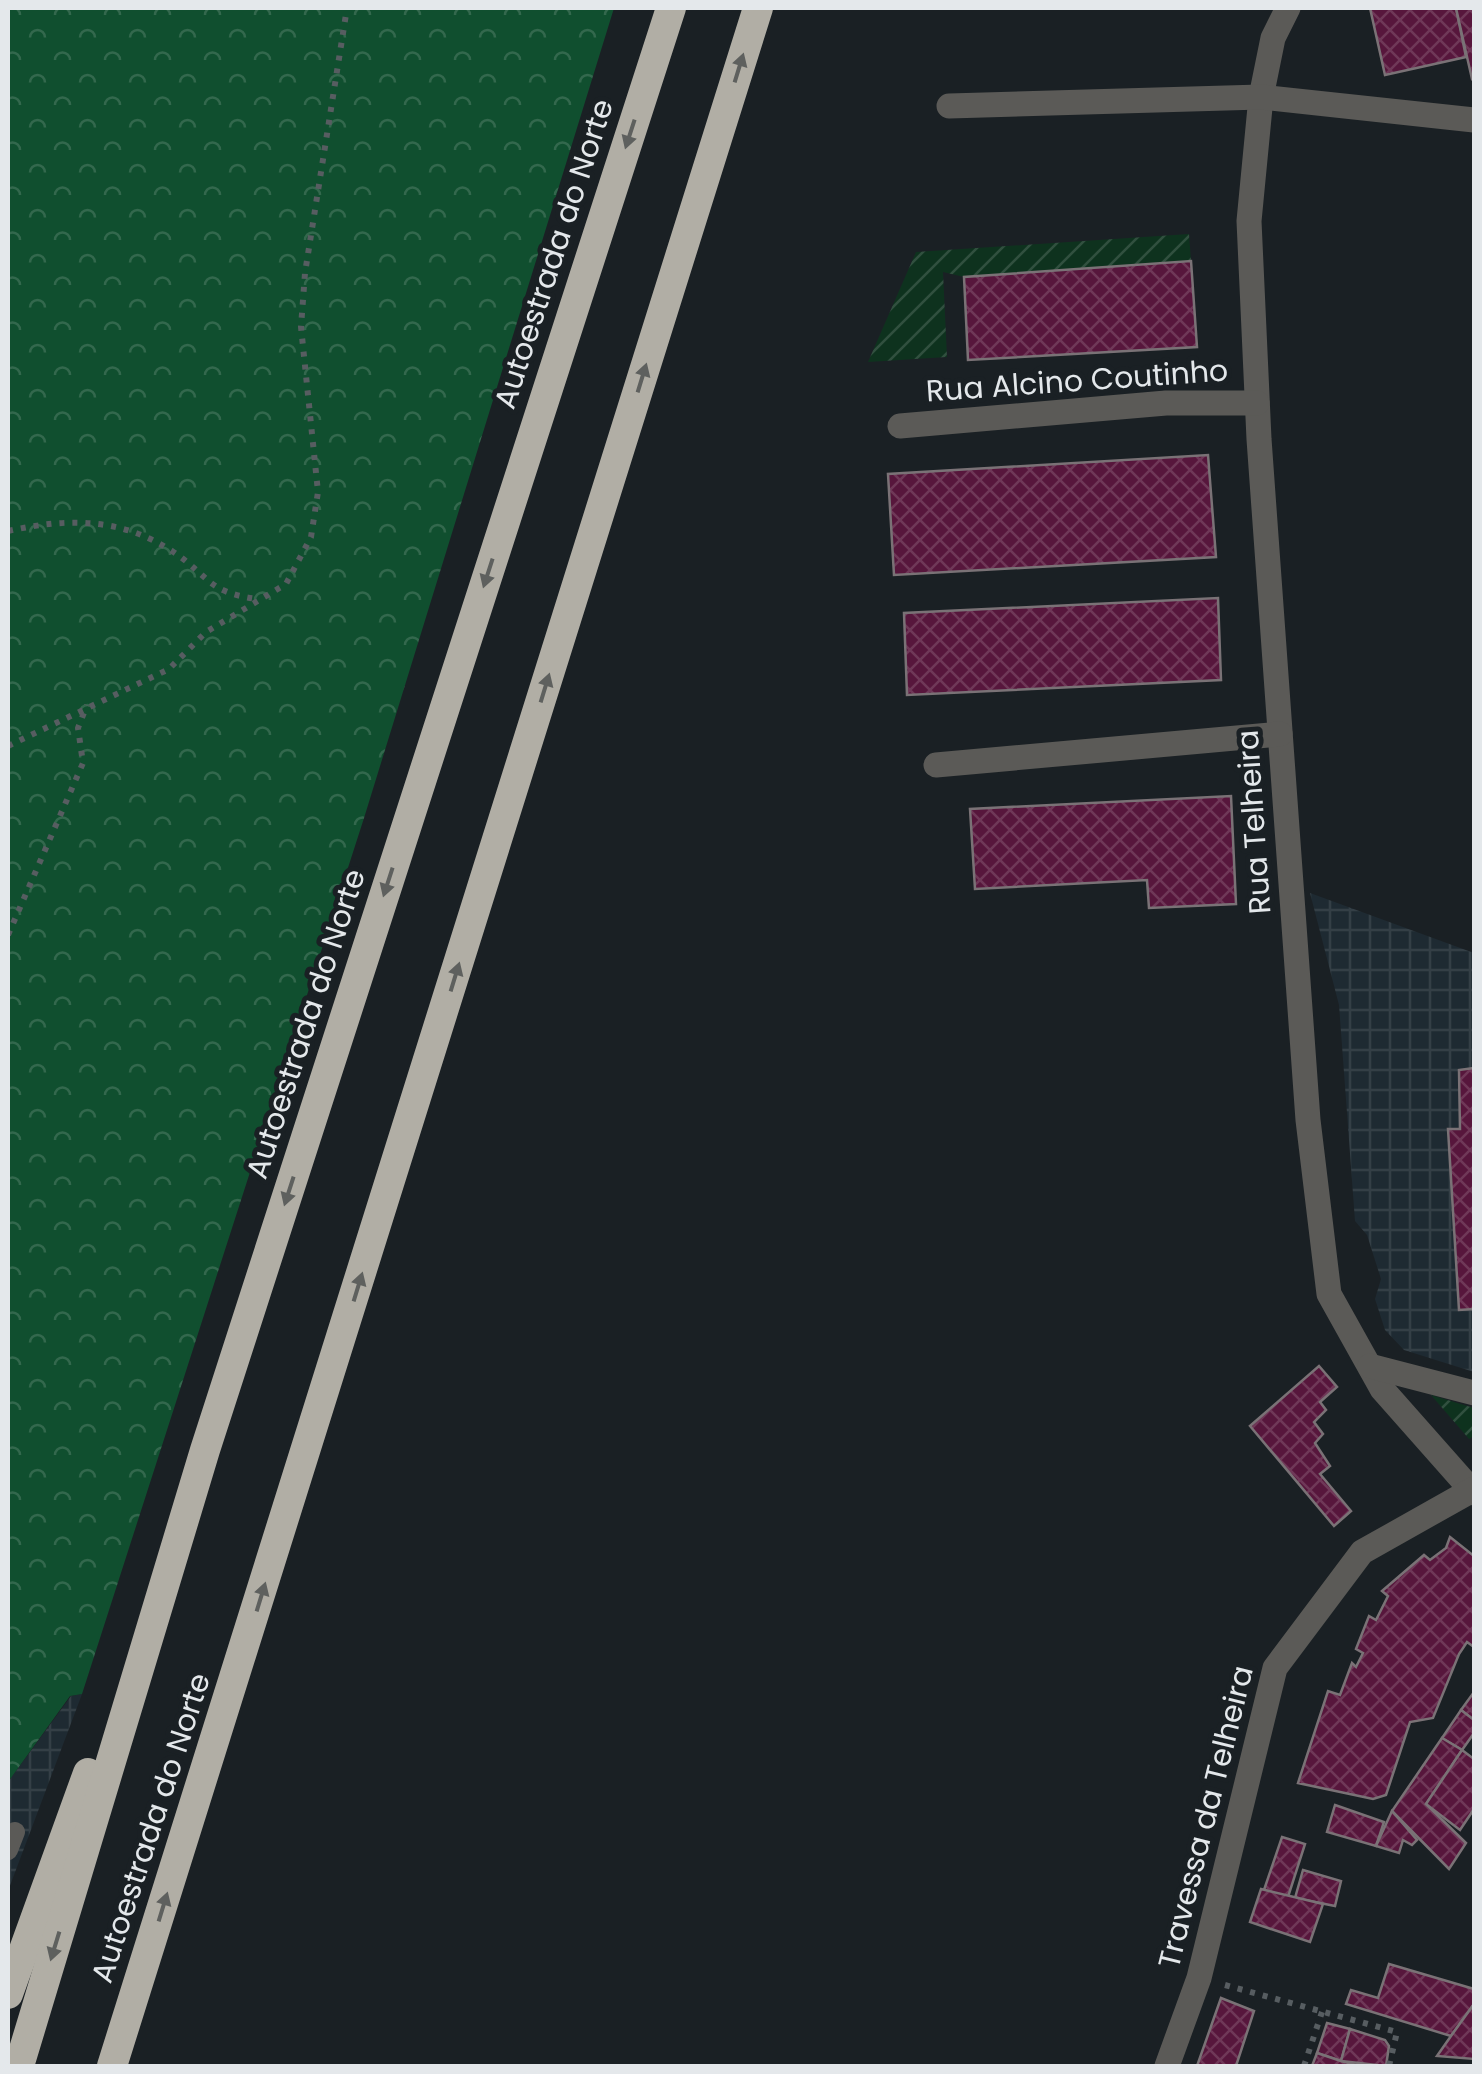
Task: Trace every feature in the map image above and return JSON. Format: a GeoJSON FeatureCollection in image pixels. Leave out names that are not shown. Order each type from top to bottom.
{"type":"FeatureCollection","features":[{"type":"Feature","properties":{"kind":"highway","name":"Autoestrada do Norte"},"geometry":{"type":"LineString","coordinates":[[19,2066],[205,1450],[670,8]]}},
{"type":"Feature","properties":{"kind":"highway","name":"Autoestrada do Norte"},"geometry":{"type":"LineString","coordinates":[[112,2066],[758,8]]}},
{"type":"Feature","properties":{"kind":"highway"},"geometry":{"type":"LineString","coordinates":[[8,1994],[205,1450]]}},
{"type":"Feature","properties":{"kind":"highway"},"geometry":{"type":"LineString","coordinates":[[130,2066],[146,1964]]}},
{"type":"Feature","properties":{"kind":"street","name":"Rua Telheira"},"geometry":{"type":"LineString","coordinates":[[1288,8],[1273,38],[1260,97],[1249,221],[1308,1120],[1328,1294],[1382,1388],[1474,1491]]}},
{"type":"Feature","properties":{"kind":"street"},"geometry":{"type":"LineString","coordinates":[[950,106],[1260,97],[1474,120]]}},
{"type":"Feature","properties":{"kind":"street","name":"Rua Alcino Coutinho"},"geometry":{"type":"LineString","coordinates":[[900,426],[1166,403],[1258,403]]}},
{"type":"Feature","properties":{"kind":"street"},"geometry":{"type":"LineString","coordinates":[[936,764],[1280,734]]}},
{"type":"Feature","properties":{"kind":"street"},"geometry":{"type":"LineString","coordinates":[[1370,1366],[1474,1393]]}},
{"type":"Feature","properties":{"kind":"street","name":"Travessa da Telheira"},"geometry":{"type":"LineString","coordinates":[[1167,2066],[1199,1978],[1275,1668],[1362,1552],[1474,1491]]}},
{"type":"Feature","properties":{"kind":"path"},"geometry":{"type":"LineString","coordinates":[[8,746],[88,704],[169,669],[206,632],[286,584],[311,537],[318,492],[301,328],[304,273],[347,8]]}},
{"type":"Feature","properties":{"kind":"path"},"geometry":{"type":"LineString","coordinates":[[8,531],[87,520],[128,527],[173,552],[222,594],[258,599]]}},
{"type":"Feature","properties":{"kind":"path"},"geometry":{"type":"LineString","coordinates":[[8,935],[83,763],[78,728],[88,704]]}},
{"type":"Feature","properties":{"kind":"path"},"geometry":{"type":"LineString","coordinates":[[1199,1978],[1396,2032],[1389,2066]]}},
{"type":"Feature","properties":{"kind":"path"},"geometry":{"type":"LineString","coordinates":[[1304,2066],[1322,2012]]}},
{"type":"Feature","properties":{"kind":"shaded area"},"geometry":{"type":"Polygon","coordinates":[[[1310,893],[1474,953],[1474,1372],[1404,1350],[1385,1330],[1375,1299],[1381,1279],[1367,1235],[1355,1221],[1339,1005],[1310,893]]]}},
{"type":"Feature","properties":{"kind":"shaded area"},"geometry":{"type":"Polygon","coordinates":[[[82,1694],[8,1891],[8,1782],[71,1696],[82,1694]]]}},
{"type":"Feature","properties":{"kind":"green space"},"geometry":{"type":"Polygon","coordinates":[[[8,8],[614,8],[364,818],[82,1694],[70,1696],[8,1782],[8,8]]]}},
{"type":"Feature","properties":{"kind":"green space"},"geometry":{"type":"Polygon","coordinates":[[[1189,234],[1191,261],[964,277],[943,272],[947,357],[868,362],[916,252],[1189,234]]]}},
{"type":"Feature","properties":{"kind":"green space"},"geometry":{"type":"Polygon","coordinates":[[[1431,1395],[1474,1408],[1474,1436],[1469,1439],[1431,1395]]]}},
{"type":"Feature","properties":{"kind":"building"},"geometry":{"type":"Polygon","coordinates":[[[1370,8],[1456,8],[1466,57],[1385,75],[1370,8]]]}},
{"type":"Feature","properties":{"kind":"building"},"geometry":{"type":"Polygon","coordinates":[[[1456,8],[1474,8],[1472,79],[1456,8]]]}},
{"type":"Feature","properties":{"kind":"building"},"geometry":{"type":"Polygon","coordinates":[[[1191,261],[1197,347],[968,360],[964,277],[1191,261]]]}},
{"type":"Feature","properties":{"kind":"building"},"geometry":{"type":"Polygon","coordinates":[[[1208,455],[1216,557],[894,575],[888,474],[1208,455]]]}},
{"type":"Feature","properties":{"kind":"building"},"geometry":{"type":"Polygon","coordinates":[[[1218,598],[1221,680],[907,695],[904,613],[1218,598]]]}},
{"type":"Feature","properties":{"kind":"building"},"geometry":{"type":"Polygon","coordinates":[[[1231,796],[1236,904],[1149,908],[1147,880],[975,889],[970,809],[1231,796]]]}},
{"type":"Feature","properties":{"kind":"building"},"geometry":{"type":"Polygon","coordinates":[[[1474,1068],[1474,1309],[1459,1310],[1448,1129],[1460,1129],[1459,1070],[1474,1068]]]}},
{"type":"Feature","properties":{"kind":"building"},"geometry":{"type":"Polygon","coordinates":[[[1319,1366],[1337,1387],[1320,1402],[1326,1410],[1314,1422],[1323,1434],[1315,1443],[1330,1466],[1320,1474],[1351,1511],[1334,1526],[1250,1426],[1319,1366]]]}},
{"type":"Feature","properties":{"kind":"building"},"geometry":{"type":"Polygon","coordinates":[[[1450,1537],[1474,1556],[1474,1647],[1467,1642],[1459,1654],[1433,1718],[1410,1722],[1386,1795],[1373,1799],[1298,1783],[1328,1691],[1340,1695],[1352,1663],[1356,1667],[1363,1653],[1356,1649],[1369,1616],[1376,1620],[1388,1596],[1382,1591],[1424,1555],[1430,1560],[1446,1548],[1450,1537]]]}},
{"type":"Feature","properties":{"kind":"building"},"geometry":{"type":"Polygon","coordinates":[[[1474,1692],[1474,1720],[1461,1710],[1474,1692]]]}},
{"type":"Feature","properties":{"kind":"building"},"geometry":{"type":"Polygon","coordinates":[[[1461,1710],[1474,1720],[1474,1733],[1462,1750],[1442,1738],[1461,1710]]]}},
{"type":"Feature","properties":{"kind":"building"},"geometry":{"type":"Polygon","coordinates":[[[1442,1738],[1462,1750],[1426,1804],[1466,1843],[1449,1869],[1392,1811],[1442,1738]]]}},
{"type":"Feature","properties":{"kind":"building"},"geometry":{"type":"Polygon","coordinates":[[[1462,1750],[1474,1759],[1474,1809],[1460,1830],[1426,1804],[1462,1750]]]}},
{"type":"Feature","properties":{"kind":"building"},"geometry":{"type":"Polygon","coordinates":[[[1335,1805],[1384,1822],[1376,1846],[1327,1832],[1335,1805]]]}},
{"type":"Feature","properties":{"kind":"building"},"geometry":{"type":"Polygon","coordinates":[[[1392,1811],[1417,1840],[1412,1845],[1403,1840],[1399,1853],[1376,1846],[1392,1811]]]}},
{"type":"Feature","properties":{"kind":"building"},"geometry":{"type":"Polygon","coordinates":[[[1282,1837],[1305,1844],[1288,1897],[1264,1890],[1282,1837]]]}},
{"type":"Feature","properties":{"kind":"building"},"geometry":{"type":"Polygon","coordinates":[[[1303,1870],[1341,1881],[1335,1906],[1295,1898],[1303,1870]]]}},
{"type":"Feature","properties":{"kind":"building"},"geometry":{"type":"Polygon","coordinates":[[[1261,1889],[1323,1904],[1310,1942],[1250,1922],[1261,1889]]]}},
{"type":"Feature","properties":{"kind":"building"},"geometry":{"type":"Polygon","coordinates":[[[1389,1964],[1474,1989],[1474,2004],[1451,2036],[1346,2004],[1351,1990],[1378,1998],[1389,1964]]]}},
{"type":"Feature","properties":{"kind":"building"},"geometry":{"type":"Polygon","coordinates":[[[1221,1998],[1254,2011],[1236,2066],[1197,2066],[1221,1998]]]}},
{"type":"Feature","properties":{"kind":"building"},"geometry":{"type":"Polygon","coordinates":[[[1474,2004],[1474,2059],[1437,2056],[1451,2036],[1474,2004]]]}},
{"type":"Feature","properties":{"kind":"building"},"geometry":{"type":"Polygon","coordinates":[[[1327,2023],[1350,2029],[1341,2061],[1317,2053],[1327,2023]]]}},
{"type":"Feature","properties":{"kind":"building"},"geometry":{"type":"Polygon","coordinates":[[[1350,2029],[1385,2040],[1389,2046],[1386,2066],[1341,2061],[1350,2029]]]}},
{"type":"Feature","properties":{"kind":"building"},"geometry":{"type":"Polygon","coordinates":[[[1317,2053],[1341,2061],[1360,2066],[1312,2066],[1317,2053]]]}}]}
